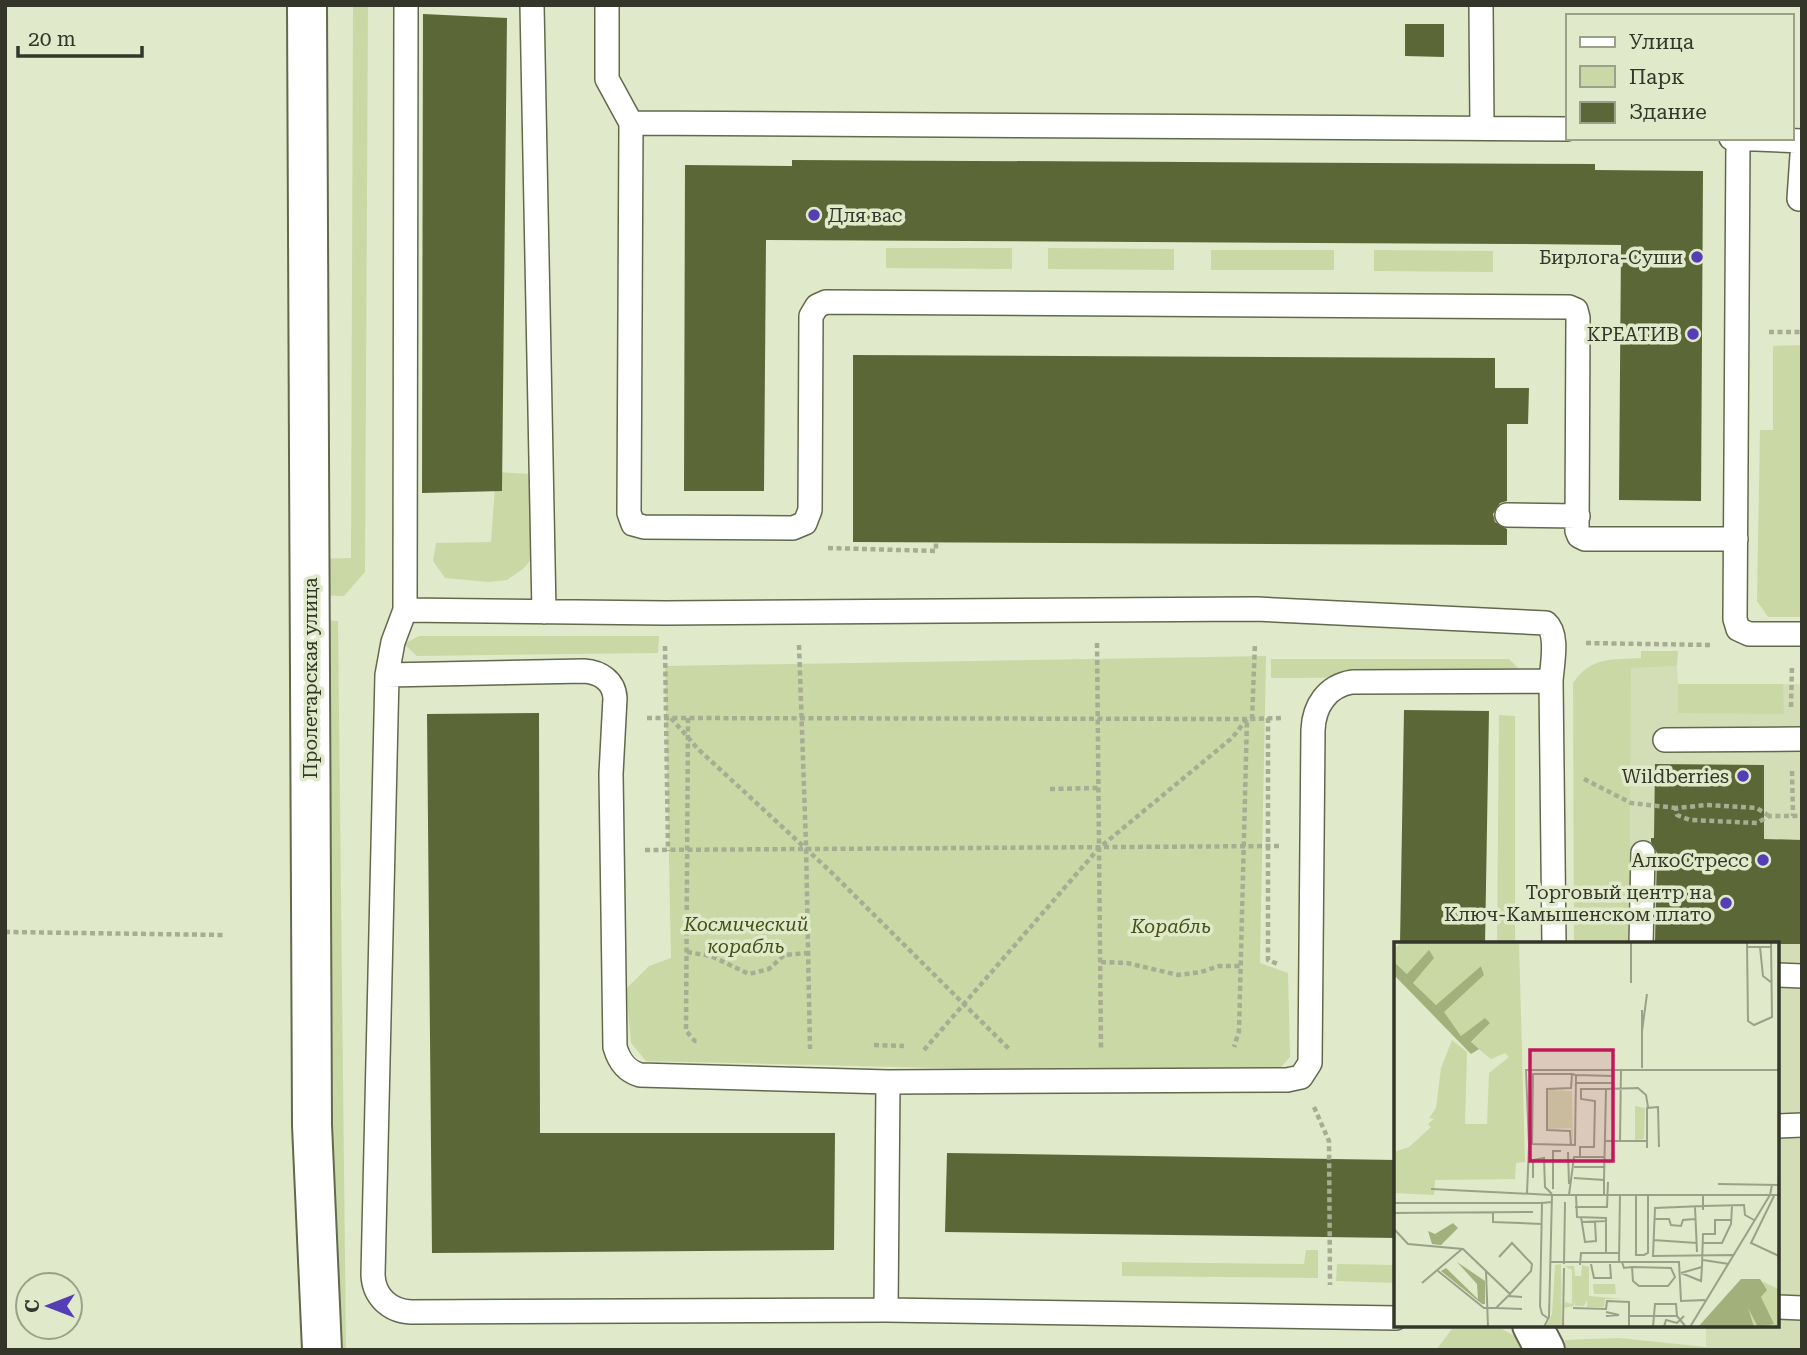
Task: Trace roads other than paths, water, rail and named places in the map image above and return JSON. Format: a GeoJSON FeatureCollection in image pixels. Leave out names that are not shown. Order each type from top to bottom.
{"type":"FeatureCollection","features":[{"type":"Feature","properties":{"kind":"street","name":"Пролетарская улица"},"geometry":{"type":"LineString","coordinates":[[307,5],[312,1125],[322,1350]]}},
{"type":"Feature","properties":{"kind":"street"},"geometry":{"type":"LineString","coordinates":[[1533,1327],[1545,1350]]}},
{"type":"Feature","properties":{"kind":"lane"},"geometry":{"type":"LineString","coordinates":[[406,5],[405,610],[393,642],[387,675],[373,1275],[379,1296],[394,1308],[411,1312],[886,1310],[1394,1318]]}},
{"type":"Feature","properties":{"kind":"lane"},"geometry":{"type":"LineString","coordinates":[[532,5],[544,612]]}},
{"type":"Feature","properties":{"kind":"lane"},"geometry":{"type":"LineString","coordinates":[[607,5],[607,79],[631,123],[629,513],[634,524],[644,527],[793,528],[805,523],[810,510],[811,316],[817,306],[826,302],[1569,307],[1576,310],[1578,318],[1579,536],[1585,539],[1736,539]]}},
{"type":"Feature","properties":{"kind":"lane"},"geometry":{"type":"LineString","coordinates":[[1481,5],[1482,128]]}},
{"type":"Feature","properties":{"kind":"lane"},"geometry":{"type":"LineString","coordinates":[[631,123],[1566,129]]}},
{"type":"Feature","properties":{"kind":"lane"},"geometry":{"type":"LineString","coordinates":[[1735,140],[1735,619],[1738,629],[1749,634],[1802,634]]}},
{"type":"Feature","properties":{"kind":"lane"},"geometry":{"type":"LineString","coordinates":[[1768,140],[1802,141]]}},
{"type":"Feature","properties":{"kind":"lane"},"geometry":{"type":"LineString","coordinates":[[1799,199],[1802,155]]}},
{"type":"Feature","properties":{"kind":"lane"},"geometry":{"type":"LineString","coordinates":[[1507,515],[1578,516]]}},
{"type":"Feature","properties":{"kind":"lane"},"geometry":{"type":"LineString","coordinates":[[405,610],[797,613],[1256,609],[1546,623],[1552,629],[1553,643],[1551,681],[1554,942]]}},
{"type":"Feature","properties":{"kind":"lane"},"geometry":{"type":"LineString","coordinates":[[387,675],[590,671],[603,677],[612,686],[615,698],[611,774],[615,1047],[626,1068],[640,1075],[888,1082],[1287,1080],[1301,1077],[1310,1063],[1314,716],[1324,698],[1344,684],[1551,681]]}},
{"type":"Feature","properties":{"kind":"lane"},"geometry":{"type":"LineString","coordinates":[[1665,740],[1797,738]]}},
{"type":"Feature","properties":{"kind":"lane"},"geometry":{"type":"LineString","coordinates":[[1641,942],[1643,853]]}},
{"type":"Feature","properties":{"kind":"lane"},"geometry":{"type":"LineString","coordinates":[[1779,975],[1802,976]]}},
{"type":"Feature","properties":{"kind":"lane"},"geometry":{"type":"LineString","coordinates":[[886,1310],[888,1082]]}},
{"type":"Feature","properties":{"kind":"lane"},"geometry":{"type":"LineString","coordinates":[[1779,1126],[1802,1125]]}},
{"type":"Feature","properties":{"kind":"lane"},"geometry":{"type":"LineString","coordinates":[[1779,1307],[1802,1308]]}},
{"type":"Feature","properties":{"kind":"place","name":"Для вас"},"geometry":{"type":"Point","coordinates":[814,215]}},
{"type":"Feature","properties":{"kind":"place","name":"Бирлога-Суши"},"geometry":{"type":"Point","coordinates":[1697,257]}},
{"type":"Feature","properties":{"kind":"place","name":"КРЕАТИВ"},"geometry":{"type":"Point","coordinates":[1693,334]}},
{"type":"Feature","properties":{"kind":"place","name":"Wildberries"},"geometry":{"type":"Point","coordinates":[1743,776]}},
{"type":"Feature","properties":{"kind":"place","name":"АлкоСтресс"},"geometry":{"type":"Point","coordinates":[1763,860]}},
{"type":"Feature","properties":{"kind":"place","name":"Торговый центр на Ключ-Камышенском плато"},"geometry":{"type":"Point","coordinates":[1726,903]}},
{"type":"Feature","properties":{"kind":"park label","name":"Корабль"},"geometry":{"type":"Point","coordinates":[1171,926]}},
{"type":"Feature","properties":{"kind":"park label","name":"Космический корабль"},"geometry":{"type":"Point","coordinates":[746,935]}}]}
